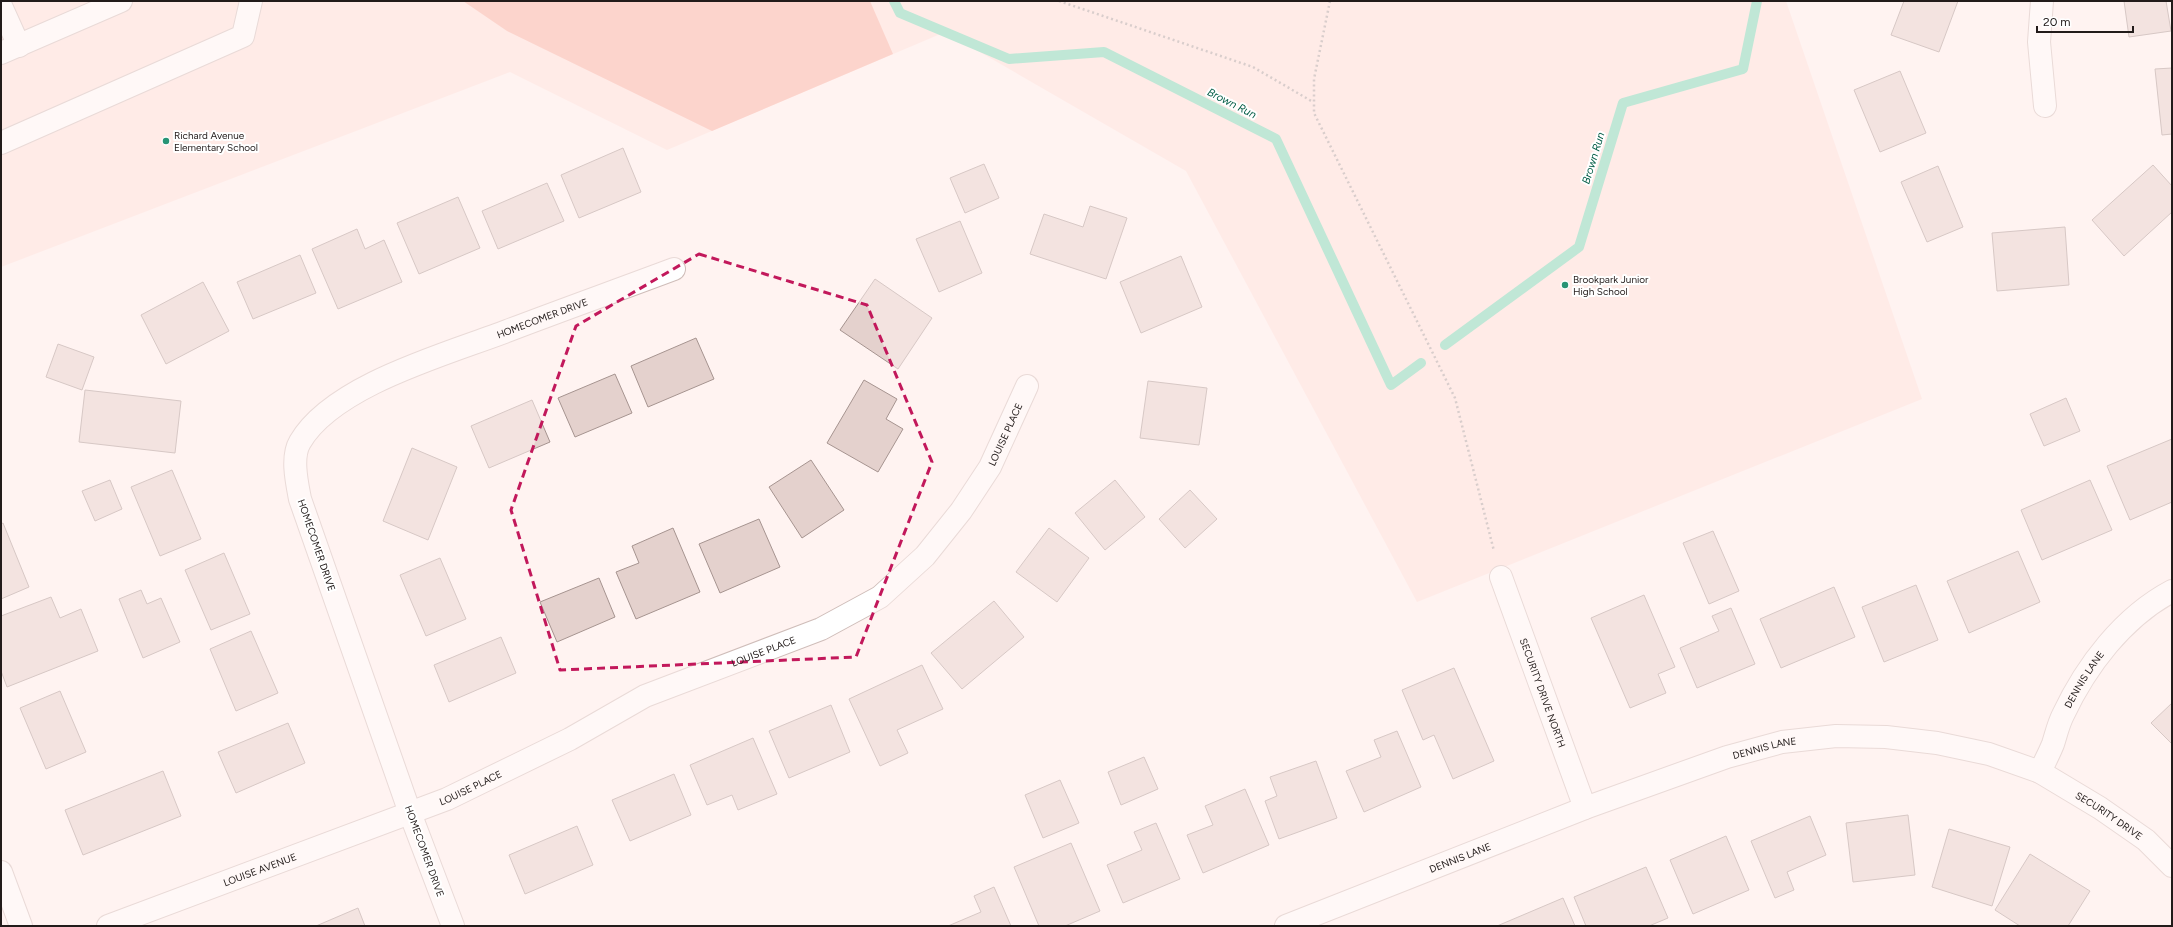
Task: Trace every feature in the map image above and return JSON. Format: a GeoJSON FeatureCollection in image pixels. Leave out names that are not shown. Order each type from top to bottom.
{"type":"FeatureCollection","features":[{"type":"Feature","properties":{"kind":"street"},"geometry":{"type":"LineString","coordinates":[[1,6],[10,49],[121,1]]}},
{"type":"Feature","properties":{"kind":"street"},"geometry":{"type":"LineString","coordinates":[[1,143],[243,36],[251,1]]}},
{"type":"Feature","properties":{"kind":"street"},"geometry":{"type":"LineString","coordinates":[[2042,1],[2039,42],[2045,106]]}},
{"type":"Feature","properties":{"kind":"street","name":"HOMECOMER DRIVE"},"geometry":{"type":"LineString","coordinates":[[453,926],[410,813],[300,499],[295,470],[299,444],[318,419],[344,400],[412,365],[674,269]]}},
{"type":"Feature","properties":{"kind":"street","name":"LOUISE PLACE"},"geometry":{"type":"LineString","coordinates":[[410,813],[447,799],[570,739],[645,696],[821,629],[880,597],[925,556],[961,511],[990,467],[1027,386]]}},
{"type":"Feature","properties":{"kind":"street","name":"SECURITY DRIVE NORTH"},"geometry":{"type":"LineString","coordinates":[[1501,577],[1585,808]]}},
{"type":"Feature","properties":{"kind":"street","name":"DENNIS LANE"},"geometry":{"type":"LineString","coordinates":[[1286,926],[1585,808],[1727,757],[1782,742],[1836,736],[1886,736],[1937,743],[1989,754],[2040,772],[2053,744],[2062,716],[2082,680],[2104,648],[2129,621],[2156,599],[2172,591]]}},
{"type":"Feature","properties":{"kind":"street","name":"SECURITY DRIVE"},"geometry":{"type":"LineString","coordinates":[[2040,772],[2100,808],[2146,840],[2172,866]]}},
{"type":"Feature","properties":{"kind":"street","name":"LOUISE AVENUE"},"geometry":{"type":"LineString","coordinates":[[108,926],[410,813]]}},
{"type":"Feature","properties":{"kind":"street"},"geometry":{"type":"LineString","coordinates":[[1,872],[22,926]]}},
{"type":"Feature","properties":{"kind":"path"},"geometry":{"type":"LineString","coordinates":[[1059,1],[1253,67],[1314,102]]}},
{"type":"Feature","properties":{"kind":"path"},"geometry":{"type":"LineString","coordinates":[[1330,1],[1314,79],[1314,113],[1455,398],[1501,577]]}},
{"type":"Feature","properties":{"kind":"highlighted area"},"geometry":{"type":"Polygon","coordinates":[[[699,254],[867,305],[932,462],[856,657],[560,670],[511,510],[576,326],[699,254]]]}},
{"type":"Feature","properties":{"kind":"shaded area","name":"Brookpark Junior High School"},"geometry":{"type":"Polygon","coordinates":[[[1,1],[1786,1],[1922,399],[1417,602],[1186,171],[945,32],[667,150],[510,72],[1,267],[1,1]]]}},
{"type":"Feature","properties":{"kind":"shaded area"},"geometry":{"type":"Polygon","coordinates":[[[463,1],[870,1],[893,54],[712,131],[507,31],[463,1]]]}},
{"type":"Feature","properties":{"kind":"building"},"geometry":{"type":"Polygon","coordinates":[[[1904,1],[1958,1],[1939,52],[1891,35],[1904,1]]]}},
{"type":"Feature","properties":{"kind":"building"},"geometry":{"type":"Polygon","coordinates":[[[2124,1],[2166,1],[2171,31],[2129,37],[2124,1]]]}},
{"type":"Feature","properties":{"kind":"building"},"geometry":{"type":"Polygon","coordinates":[[[2172,68],[2172,134],[2162,135],[2155,69],[2172,68]]]}},
{"type":"Feature","properties":{"kind":"building"},"geometry":{"type":"Polygon","coordinates":[[[1900,71],[1926,133],[1880,152],[1854,90],[1900,71]]]}},
{"type":"Feature","properties":{"kind":"building"},"geometry":{"type":"Polygon","coordinates":[[[623,148],[641,192],[579,218],[561,175],[623,148]]]}},
{"type":"Feature","properties":{"kind":"building"},"geometry":{"type":"Polygon","coordinates":[[[984,164],[999,198],[965,213],[950,178],[984,164]]]}},
{"type":"Feature","properties":{"kind":"building"},"geometry":{"type":"Polygon","coordinates":[[[2153,165],[2172,186],[2172,212],[2124,256],[2092,220],[2153,165]]]}},
{"type":"Feature","properties":{"kind":"building"},"geometry":{"type":"Polygon","coordinates":[[[1938,166],[1963,227],[1927,242],[1901,182],[1938,166]]]}},
{"type":"Feature","properties":{"kind":"building"},"geometry":{"type":"Polygon","coordinates":[[[547,183],[564,221],[498,249],[482,211],[547,183]]]}},
{"type":"Feature","properties":{"kind":"building"},"geometry":{"type":"Polygon","coordinates":[[[458,197],[480,248],[419,274],[397,223],[458,197]]]}},
{"type":"Feature","properties":{"kind":"building"},"geometry":{"type":"Polygon","coordinates":[[[1090,206],[1127,218],[1106,279],[1030,254],[1044,214],[1083,227],[1090,206]]]}},
{"type":"Feature","properties":{"kind":"building"},"geometry":{"type":"Polygon","coordinates":[[[960,221],[982,273],[939,292],[916,239],[960,221]]]}},
{"type":"Feature","properties":{"kind":"building"},"geometry":{"type":"Polygon","coordinates":[[[2065,227],[2069,285],[1997,291],[1992,233],[2065,227]]]}},
{"type":"Feature","properties":{"kind":"building"},"geometry":{"type":"Polygon","coordinates":[[[357,229],[365,249],[384,240],[402,282],[338,309],[312,249],[357,229]]]}},
{"type":"Feature","properties":{"kind":"building"},"geometry":{"type":"Polygon","coordinates":[[[300,255],[316,293],[253,319],[237,282],[300,255]]]}},
{"type":"Feature","properties":{"kind":"building"},"geometry":{"type":"Polygon","coordinates":[[[1181,256],[1202,307],[1141,333],[1120,282],[1181,256]]]}},
{"type":"Feature","properties":{"kind":"building"},"geometry":{"type":"Polygon","coordinates":[[[875,279],[932,318],[898,369],[840,330],[875,279]]]}},
{"type":"Feature","properties":{"kind":"building"},"geometry":{"type":"Polygon","coordinates":[[[203,282],[229,331],[166,364],[141,315],[203,282]]]}},
{"type":"Feature","properties":{"kind":"building"},"geometry":{"type":"Polygon","coordinates":[[[696,338],[714,379],[648,407],[631,366],[696,338]]]}},
{"type":"Feature","properties":{"kind":"building"},"geometry":{"type":"Polygon","coordinates":[[[58,344],[94,357],[82,390],[46,377],[58,344]]]}},
{"type":"Feature","properties":{"kind":"building"},"geometry":{"type":"Polygon","coordinates":[[[615,374],[632,413],[575,437],[558,398],[615,374]]]}},
{"type":"Feature","properties":{"kind":"building"},"geometry":{"type":"Polygon","coordinates":[[[864,380],[897,399],[886,419],[903,429],[878,472],[827,443],[864,380]]]}},
{"type":"Feature","properties":{"kind":"building"},"geometry":{"type":"Polygon","coordinates":[[[1148,381],[1207,388],[1199,445],[1140,438],[1148,381]]]}},
{"type":"Feature","properties":{"kind":"building"},"geometry":{"type":"Polygon","coordinates":[[[85,390],[181,401],[175,453],[79,442],[85,390]]]}},
{"type":"Feature","properties":{"kind":"building"},"geometry":{"type":"Polygon","coordinates":[[[2066,398],[2080,431],[2044,446],[2030,414],[2066,398]]]}},
{"type":"Feature","properties":{"kind":"building"},"geometry":{"type":"Polygon","coordinates":[[[532,400],[550,442],[489,468],[471,426],[532,400]]]}},
{"type":"Feature","properties":{"kind":"building"},"geometry":{"type":"Polygon","coordinates":[[[2172,439],[2172,502],[2130,520],[2107,466],[2172,439]]]}},
{"type":"Feature","properties":{"kind":"building"},"geometry":{"type":"Polygon","coordinates":[[[412,448],[457,467],[428,540],[383,521],[412,448]]]}},
{"type":"Feature","properties":{"kind":"building"},"geometry":{"type":"Polygon","coordinates":[[[811,460],[844,510],[802,538],[769,487],[811,460]]]}},
{"type":"Feature","properties":{"kind":"building"},"geometry":{"type":"Polygon","coordinates":[[[172,470],[201,539],[160,556],[131,487],[172,470]]]}},
{"type":"Feature","properties":{"kind":"building"},"geometry":{"type":"Polygon","coordinates":[[[110,480],[122,509],[95,521],[82,491],[110,480]]]}},
{"type":"Feature","properties":{"kind":"building"},"geometry":{"type":"Polygon","coordinates":[[[1115,480],[1145,517],[1105,550],[1075,513],[1115,480]]]}},
{"type":"Feature","properties":{"kind":"building"},"geometry":{"type":"Polygon","coordinates":[[[2090,480],[2112,530],[2042,560],[2021,510],[2090,480]]]}},
{"type":"Feature","properties":{"kind":"building"},"geometry":{"type":"Polygon","coordinates":[[[1190,490],[1217,519],[1185,548],[1159,519],[1190,490]]]}},
{"type":"Feature","properties":{"kind":"building"},"geometry":{"type":"Polygon","coordinates":[[[759,519],[780,567],[720,593],[699,544],[759,519]]]}},
{"type":"Feature","properties":{"kind":"building"},"geometry":{"type":"Polygon","coordinates":[[[3,523],[29,587],[1,599],[1,524],[3,523]]]}},
{"type":"Feature","properties":{"kind":"building"},"geometry":{"type":"Polygon","coordinates":[[[673,528],[700,592],[636,619],[616,572],[639,563],[632,546],[673,528]]]}},
{"type":"Feature","properties":{"kind":"building"},"geometry":{"type":"Polygon","coordinates":[[[1049,528],[1089,558],[1057,602],[1016,572],[1049,528]]]}},
{"type":"Feature","properties":{"kind":"building"},"geometry":{"type":"Polygon","coordinates":[[[1713,531],[1739,591],[1709,604],[1683,543],[1713,531]]]}},
{"type":"Feature","properties":{"kind":"building"},"geometry":{"type":"Polygon","coordinates":[[[2018,551],[2040,602],[1969,633],[1947,581],[2018,551]]]}},
{"type":"Feature","properties":{"kind":"building"},"geometry":{"type":"Polygon","coordinates":[[[224,553],[250,614],[211,630],[185,570],[224,553]]]}},
{"type":"Feature","properties":{"kind":"building"},"geometry":{"type":"Polygon","coordinates":[[[440,558],[466,619],[426,636],[400,575],[440,558]]]}},
{"type":"Feature","properties":{"kind":"building"},"geometry":{"type":"Polygon","coordinates":[[[599,578],[615,617],[557,642],[540,602],[599,578]]]}},
{"type":"Feature","properties":{"kind":"building"},"geometry":{"type":"Polygon","coordinates":[[[1916,585],[1938,640],[1884,662],[1862,607],[1916,585]]]}},
{"type":"Feature","properties":{"kind":"building"},"geometry":{"type":"Polygon","coordinates":[[[1834,587],[1855,637],[1781,668],[1760,619],[1834,587]]]}},
{"type":"Feature","properties":{"kind":"building"},"geometry":{"type":"Polygon","coordinates":[[[141,590],[147,604],[161,598],[180,642],[143,658],[119,599],[141,590]]]}},
{"type":"Feature","properties":{"kind":"building"},"geometry":{"type":"Polygon","coordinates":[[[1644,595],[1675,667],[1658,674],[1666,693],[1630,708],[1591,618],[1644,595]]]}},
{"type":"Feature","properties":{"kind":"building"},"geometry":{"type":"Polygon","coordinates":[[[51,597],[60,618],[81,609],[98,651],[7,687],[1,671],[1,616],[51,597]]]}},
{"type":"Feature","properties":{"kind":"building"},"geometry":{"type":"Polygon","coordinates":[[[994,601],[1024,637],[962,689],[931,653],[994,601]]]}},
{"type":"Feature","properties":{"kind":"building"},"geometry":{"type":"Polygon","coordinates":[[[1731,608],[1755,664],[1697,688],[1680,648],[1719,631],[1712,616],[1731,608]]]}},
{"type":"Feature","properties":{"kind":"building"},"geometry":{"type":"Polygon","coordinates":[[[251,631],[278,693],[236,711],[210,649],[251,631]]]}},
{"type":"Feature","properties":{"kind":"building"},"geometry":{"type":"Polygon","coordinates":[[[501,637],[516,673],[449,702],[434,665],[501,637]]]}},
{"type":"Feature","properties":{"kind":"building"},"geometry":{"type":"Polygon","coordinates":[[[922,665],[943,709],[897,730],[908,753],[880,766],[849,699],[922,665]]]}},
{"type":"Feature","properties":{"kind":"building"},"geometry":{"type":"Polygon","coordinates":[[[1454,668],[1494,761],[1453,779],[1434,735],[1423,740],[1402,690],[1454,668]]]}},
{"type":"Feature","properties":{"kind":"building"},"geometry":{"type":"Polygon","coordinates":[[[60,691],[86,752],[46,769],[20,708],[60,691]]]}},
{"type":"Feature","properties":{"kind":"building"},"geometry":{"type":"Polygon","coordinates":[[[2172,703],[2172,744],[2151,723],[2172,703]]]}},
{"type":"Feature","properties":{"kind":"building"},"geometry":{"type":"Polygon","coordinates":[[[831,705],[850,752],[789,778],[769,731],[831,705]]]}},
{"type":"Feature","properties":{"kind":"building"},"geometry":{"type":"Polygon","coordinates":[[[288,723],[305,763],[236,793],[218,752],[288,723]]]}},
{"type":"Feature","properties":{"kind":"building"},"geometry":{"type":"Polygon","coordinates":[[[1397,731],[1421,787],[1364,812],[1346,771],[1381,757],[1374,740],[1397,731]]]}},
{"type":"Feature","properties":{"kind":"building"},"geometry":{"type":"Polygon","coordinates":[[[753,738],[777,794],[738,810],[732,795],[707,805],[690,765],[753,738]]]}},
{"type":"Feature","properties":{"kind":"building"},"geometry":{"type":"Polygon","coordinates":[[[1144,757],[1158,789],[1121,805],[1108,772],[1144,757]]]}},
{"type":"Feature","properties":{"kind":"building"},"geometry":{"type":"Polygon","coordinates":[[[1316,761],[1337,818],[1279,839],[1265,801],[1277,796],[1270,777],[1316,761]]]}},
{"type":"Feature","properties":{"kind":"building"},"geometry":{"type":"Polygon","coordinates":[[[163,771],[181,816],[83,855],[65,810],[163,771]]]}},
{"type":"Feature","properties":{"kind":"building"},"geometry":{"type":"Polygon","coordinates":[[[674,774],[691,815],[630,841],[612,800],[674,774]]]}},
{"type":"Feature","properties":{"kind":"building"},"geometry":{"type":"Polygon","coordinates":[[[1060,780],[1079,823],[1043,838],[1025,795],[1060,780]]]}},
{"type":"Feature","properties":{"kind":"building"},"geometry":{"type":"Polygon","coordinates":[[[1245,789],[1269,845],[1203,873],[1187,835],[1213,825],[1205,806],[1245,789]]]}},
{"type":"Feature","properties":{"kind":"building"},"geometry":{"type":"Polygon","coordinates":[[[1908,815],[1915,875],[1853,882],[1846,823],[1908,815]]]}},
{"type":"Feature","properties":{"kind":"building"},"geometry":{"type":"Polygon","coordinates":[[[1810,816],[1826,855],[1787,872],[1794,890],[1775,898],[1751,841],[1810,816]]]}},
{"type":"Feature","properties":{"kind":"building"},"geometry":{"type":"Polygon","coordinates":[[[1156,823],[1180,879],[1123,903],[1107,865],[1142,850],[1134,832],[1156,823]]]}},
{"type":"Feature","properties":{"kind":"building"},"geometry":{"type":"Polygon","coordinates":[[[577,826],[593,865],[525,894],[509,855],[577,826]]]}},
{"type":"Feature","properties":{"kind":"building"},"geometry":{"type":"Polygon","coordinates":[[[1949,829],[2010,847],[1992,906],[1932,887],[1949,829]]]}},
{"type":"Feature","properties":{"kind":"building"},"geometry":{"type":"Polygon","coordinates":[[[1726,836],[1749,890],[1693,914],[1670,860],[1726,836]]]}},
{"type":"Feature","properties":{"kind":"building"},"geometry":{"type":"Polygon","coordinates":[[[1071,843],[1100,911],[1065,926],[1039,926],[1014,867],[1071,843]]]}},
{"type":"Feature","properties":{"kind":"building"},"geometry":{"type":"Polygon","coordinates":[[[2030,854],[2090,891],[2068,926],[2020,926],[1995,910],[2030,854]]]}},
{"type":"Feature","properties":{"kind":"building"},"geometry":{"type":"Polygon","coordinates":[[[1646,867],[1668,918],[1649,926],[1586,926],[1574,897],[1646,867]]]}},
{"type":"Feature","properties":{"kind":"building"},"geometry":{"type":"Polygon","coordinates":[[[994,887],[1011,926],[948,926],[981,912],[974,896],[994,887]]]}},
{"type":"Feature","properties":{"kind":"building"},"geometry":{"type":"Polygon","coordinates":[[[1563,898],[1575,926],[1497,926],[1563,898]]]}},
{"type":"Feature","properties":{"kind":"building"},"geometry":{"type":"Polygon","coordinates":[[[358,908],[365,926],[316,926],[358,908]]]}},
{"type":"Feature","properties":{"kind":"waterway","name":"Brown Run"},"geometry":{"type":"LineString","coordinates":[[894,1],[900,13],[1009,59],[1104,52],[1276,139],[1391,385],[1421,363]]}},
{"type":"Feature","properties":{"kind":"waterway","name":"Brown Run"},"geometry":{"type":"LineString","coordinates":[[1445,345],[1579,247],[1623,103],[1743,69],[1757,1]]}},
{"type":"Feature","properties":{"kind":"place","name":"Richard Avenue Elementary School"},"geometry":{"type":"Point","coordinates":[166,141]}},
{"type":"Feature","properties":{"kind":"place","name":"Brookpark Junior High School"},"geometry":{"type":"Point","coordinates":[1565,285]}}]}
